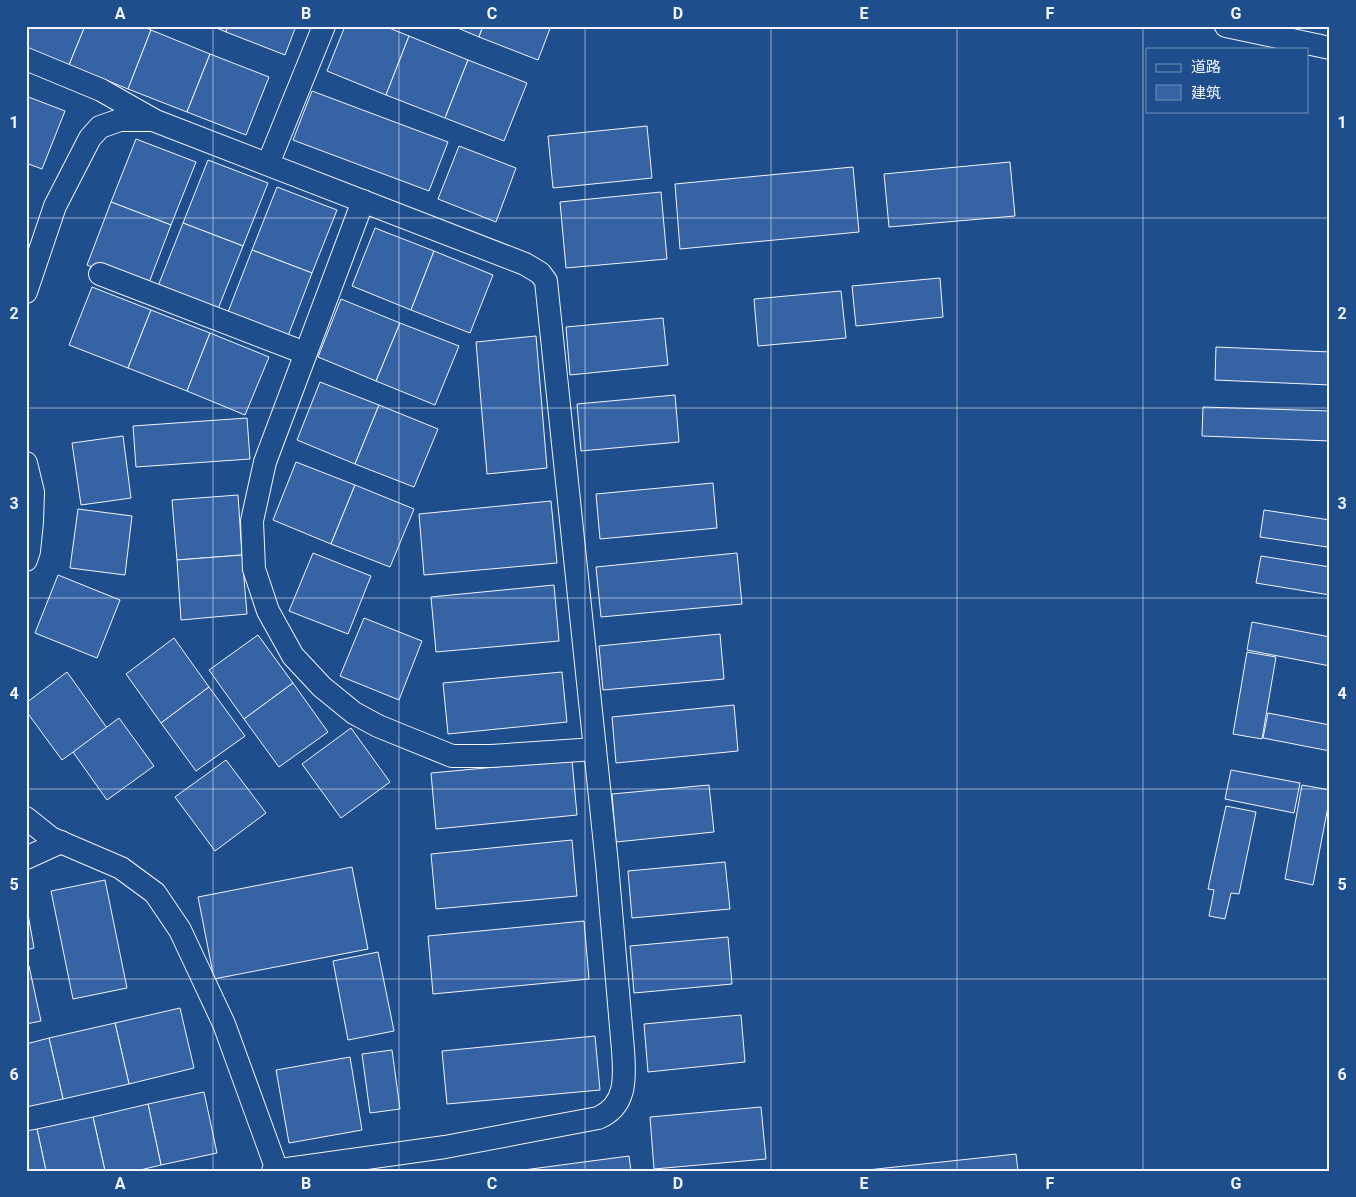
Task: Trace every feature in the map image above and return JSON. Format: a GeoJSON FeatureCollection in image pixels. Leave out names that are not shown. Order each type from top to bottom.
{"type":"FeatureCollection","features":[{"type":"Feature","properties":{"kind":"street"},"geometry":{"type":"LineString","coordinates":[[268,164],[324,26]]}},
{"type":"Feature","properties":{"kind":"street"},"geometry":{"type":"LineString","coordinates":[[1226,26],[1330,48]]}},
{"type":"Feature","properties":{"kind":"street"},"geometry":{"type":"LineString","coordinates":[[26,60],[101,90],[153,120],[525,264],[540,273],[546,281],[607,864],[624,1075],[622,1092],[608,1114],[598,1118],[446,1147],[273,1171]]}},
{"type":"Feature","properties":{"kind":"street"},"geometry":{"type":"LineString","coordinates":[[26,292],[55,206],[90,138],[100,127],[120,120],[153,120]]}},
{"type":"Feature","properties":{"kind":"street"},"geometry":{"type":"LineString","coordinates":[[363,201],[264,462],[252,521],[254,569],[268,611],[293,656],[322,687],[354,713],[378,726],[452,756],[491,756],[595,749]]}},
{"type":"Feature","properties":{"kind":"street"},"geometry":{"type":"LineString","coordinates":[[100,274],[306,353]]}},
{"type":"Feature","properties":{"kind":"street"},"geometry":{"type":"LineString","coordinates":[[26,463],[33,492],[29,551],[26,560]]}},
{"type":"Feature","properties":{"kind":"street"},"geometry":{"type":"LineString","coordinates":[[26,818],[52,838],[121,868],[155,893],[180,930],[224,1024],[277,1170]]}},
{"type":"Feature","properties":{"kind":"street"},"geometry":{"type":"LineString","coordinates":[[26,858],[61,842]]}},
{"type":"Feature","properties":{"kind":"building"},"geometry":{"type":"Polygon","coordinates":[[[26,26],[85,26],[69,65],[26,48],[26,26]]]}},
{"type":"Feature","properties":{"kind":"building"},"geometry":{"type":"Polygon","coordinates":[[[85,26],[142,26],[151,30],[128,89],[69,65],[85,26]]]}},
{"type":"Feature","properties":{"kind":"building"},"geometry":{"type":"Polygon","coordinates":[[[212,26],[228,26],[226,32],[212,26]]]}},
{"type":"Feature","properties":{"kind":"building"},"geometry":{"type":"Polygon","coordinates":[[[228,26],[296,26],[285,55],[226,32],[228,26]]]}},
{"type":"Feature","properties":{"kind":"building"},"geometry":{"type":"Polygon","coordinates":[[[345,26],[384,26],[409,36],[386,95],[327,71],[345,26]]]}},
{"type":"Feature","properties":{"kind":"building"},"geometry":{"type":"Polygon","coordinates":[[[453,26],[483,26],[479,37],[453,26]]]}},
{"type":"Feature","properties":{"kind":"building"},"geometry":{"type":"Polygon","coordinates":[[[483,26],[551,26],[538,60],[479,37],[483,26]]]}},
{"type":"Feature","properties":{"kind":"building"},"geometry":{"type":"Polygon","coordinates":[[[151,30],[210,54],[187,112],[128,89],[151,30]]]}},
{"type":"Feature","properties":{"kind":"building"},"geometry":{"type":"Polygon","coordinates":[[[409,36],[468,60],[445,118],[386,95],[409,36]]]}},
{"type":"Feature","properties":{"kind":"building"},"geometry":{"type":"Polygon","coordinates":[[[210,54],[269,77],[246,135],[187,112],[210,54]]]}},
{"type":"Feature","properties":{"kind":"building"},"geometry":{"type":"Polygon","coordinates":[[[468,60],[527,83],[504,141],[445,118],[468,60]]]}},
{"type":"Feature","properties":{"kind":"building"},"geometry":{"type":"Polygon","coordinates":[[[312,91],[448,142],[429,191],[293,140],[312,91]]]}},
{"type":"Feature","properties":{"kind":"building"},"geometry":{"type":"Polygon","coordinates":[[[26,96],[65,111],[42,169],[26,163],[26,96]]]}},
{"type":"Feature","properties":{"kind":"building"},"geometry":{"type":"Polygon","coordinates":[[[647,126],[652,178],[553,188],[548,136],[647,126]]]}},
{"type":"Feature","properties":{"kind":"building"},"geometry":{"type":"Polygon","coordinates":[[[136,139],[196,162],[171,225],[111,202],[136,139]]]}},
{"type":"Feature","properties":{"kind":"building"},"geometry":{"type":"Polygon","coordinates":[[[459,146],[516,168],[496,222],[438,199],[459,146]]]}},
{"type":"Feature","properties":{"kind":"building"},"geometry":{"type":"Polygon","coordinates":[[[208,160],[268,183],[243,246],[183,223],[208,160]]]}},
{"type":"Feature","properties":{"kind":"building"},"geometry":{"type":"Polygon","coordinates":[[[1010,162],[1015,216],[889,227],[884,174],[1010,162]]]}},
{"type":"Feature","properties":{"kind":"building"},"geometry":{"type":"Polygon","coordinates":[[[853,167],[859,232],[680,249],[675,184],[853,167]]]}},
{"type":"Feature","properties":{"kind":"building"},"geometry":{"type":"Polygon","coordinates":[[[277,187],[337,210],[312,273],[252,250],[277,187]]]}},
{"type":"Feature","properties":{"kind":"building"},"geometry":{"type":"Polygon","coordinates":[[[661,192],[667,259],[566,268],[560,202],[661,192]]]}},
{"type":"Feature","properties":{"kind":"building"},"geometry":{"type":"Polygon","coordinates":[[[111,202],[171,225],[147,288],[87,265],[111,202]]]}},
{"type":"Feature","properties":{"kind":"building"},"geometry":{"type":"Polygon","coordinates":[[[183,223],[243,246],[218,309],[158,286],[183,223]]]}},
{"type":"Feature","properties":{"kind":"building"},"geometry":{"type":"Polygon","coordinates":[[[375,228],[434,251],[411,310],[352,286],[375,228]]]}},
{"type":"Feature","properties":{"kind":"building"},"geometry":{"type":"Polygon","coordinates":[[[252,250],[312,273],[288,336],[228,312],[252,250]]]}},
{"type":"Feature","properties":{"kind":"building"},"geometry":{"type":"Polygon","coordinates":[[[434,251],[493,275],[470,333],[411,310],[434,251]]]}},
{"type":"Feature","properties":{"kind":"building"},"geometry":{"type":"Polygon","coordinates":[[[940,278],[943,317],[856,326],[852,286],[940,278]]]}},
{"type":"Feature","properties":{"kind":"building"},"geometry":{"type":"Polygon","coordinates":[[[92,287],[151,310],[128,368],[69,345],[92,287]]]}},
{"type":"Feature","properties":{"kind":"building"},"geometry":{"type":"Polygon","coordinates":[[[841,291],[846,338],[758,346],[754,299],[841,291]]]}},
{"type":"Feature","properties":{"kind":"building"},"geometry":{"type":"Polygon","coordinates":[[[341,299],[400,323],[376,381],[318,357],[341,299]]]}},
{"type":"Feature","properties":{"kind":"building"},"geometry":{"type":"Polygon","coordinates":[[[151,310],[210,333],[187,391],[128,368],[151,310]]]}},
{"type":"Feature","properties":{"kind":"building"},"geometry":{"type":"Polygon","coordinates":[[[663,318],[668,365],[570,375],[566,327],[663,318]]]}},
{"type":"Feature","properties":{"kind":"building"},"geometry":{"type":"Polygon","coordinates":[[[400,323],[459,346],[435,405],[376,381],[400,323]]]}},
{"type":"Feature","properties":{"kind":"building"},"geometry":{"type":"Polygon","coordinates":[[[210,333],[269,357],[245,415],[187,391],[210,333]]]}},
{"type":"Feature","properties":{"kind":"building"},"geometry":{"type":"Polygon","coordinates":[[[536,336],[547,468],[487,474],[476,342],[536,336]]]}},
{"type":"Feature","properties":{"kind":"building"},"geometry":{"type":"Polygon","coordinates":[[[1216,347],[1330,352],[1330,385],[1215,380],[1216,347]]]}},
{"type":"Feature","properties":{"kind":"building"},"geometry":{"type":"Polygon","coordinates":[[[320,382],[379,405],[355,464],[297,440],[320,382]]]}},
{"type":"Feature","properties":{"kind":"building"},"geometry":{"type":"Polygon","coordinates":[[[675,395],[679,442],[581,451],[577,404],[675,395]]]}},
{"type":"Feature","properties":{"kind":"building"},"geometry":{"type":"Polygon","coordinates":[[[379,405],[438,429],[414,487],[355,464],[379,405]]]}},
{"type":"Feature","properties":{"kind":"building"},"geometry":{"type":"Polygon","coordinates":[[[1203,407],[1330,411],[1330,441],[1202,436],[1203,407]]]}},
{"type":"Feature","properties":{"kind":"building"},"geometry":{"type":"Polygon","coordinates":[[[247,418],[250,459],[136,467],[133,426],[247,418]]]}},
{"type":"Feature","properties":{"kind":"building"},"geometry":{"type":"Polygon","coordinates":[[[123,436],[131,498],[81,505],[72,443],[123,436]]]}},
{"type":"Feature","properties":{"kind":"building"},"geometry":{"type":"Polygon","coordinates":[[[296,462],[355,485],[331,544],[273,520],[296,462]]]}},
{"type":"Feature","properties":{"kind":"building"},"geometry":{"type":"Polygon","coordinates":[[[713,483],[717,528],[600,539],[596,494],[713,483]]]}},
{"type":"Feature","properties":{"kind":"building"},"geometry":{"type":"Polygon","coordinates":[[[355,485],[414,509],[390,567],[331,544],[355,485]]]}},
{"type":"Feature","properties":{"kind":"building"},"geometry":{"type":"Polygon","coordinates":[[[238,495],[242,555],[177,560],[172,500],[238,495]]]}},
{"type":"Feature","properties":{"kind":"building"},"geometry":{"type":"Polygon","coordinates":[[[551,501],[557,563],[424,575],[419,514],[551,501]]]}},
{"type":"Feature","properties":{"kind":"building"},"geometry":{"type":"Polygon","coordinates":[[[78,509],[132,516],[125,575],[70,568],[78,509]]]}},
{"type":"Feature","properties":{"kind":"building"},"geometry":{"type":"Polygon","coordinates":[[[1264,510],[1330,520],[1327,547],[1260,537],[1264,510]]]}},
{"type":"Feature","properties":{"kind":"building"},"geometry":{"type":"Polygon","coordinates":[[[313,553],[371,576],[348,634],[289,611],[313,553]]]}},
{"type":"Feature","properties":{"kind":"building"},"geometry":{"type":"Polygon","coordinates":[[[737,553],[742,604],[601,617],[596,567],[737,553]]]}},
{"type":"Feature","properties":{"kind":"building"},"geometry":{"type":"Polygon","coordinates":[[[242,555],[247,614],[181,620],[177,560],[242,555]]]}},
{"type":"Feature","properties":{"kind":"building"},"geometry":{"type":"Polygon","coordinates":[[[1261,556],[1330,567],[1330,595],[1256,583],[1261,556]]]}},
{"type":"Feature","properties":{"kind":"building"},"geometry":{"type":"Polygon","coordinates":[[[58,575],[120,600],[97,658],[35,633],[58,575]]]}},
{"type":"Feature","properties":{"kind":"building"},"geometry":{"type":"Polygon","coordinates":[[[554,585],[559,641],[436,652],[431,597],[554,585]]]}},
{"type":"Feature","properties":{"kind":"building"},"geometry":{"type":"Polygon","coordinates":[[[364,618],[422,641],[399,700],[340,676],[364,618]]]}},
{"type":"Feature","properties":{"kind":"building"},"geometry":{"type":"Polygon","coordinates":[[[1252,622],[1330,637],[1330,666],[1247,650],[1252,622]]]}},
{"type":"Feature","properties":{"kind":"building"},"geometry":{"type":"Polygon","coordinates":[[[720,634],[724,679],[603,690],[599,646],[720,634]]]}},
{"type":"Feature","properties":{"kind":"building"},"geometry":{"type":"Polygon","coordinates":[[[258,635],[293,683],[244,719],[209,670],[258,635]]]}},
{"type":"Feature","properties":{"kind":"building"},"geometry":{"type":"Polygon","coordinates":[[[174,638],[209,687],[161,723],[126,674],[174,638]]]}},
{"type":"Feature","properties":{"kind":"building"},"geometry":{"type":"Polygon","coordinates":[[[1247,652],[1276,657],[1262,739],[1233,734],[1247,652]]]}},
{"type":"Feature","properties":{"kind":"building"},"geometry":{"type":"Polygon","coordinates":[[[67,672],[107,728],[62,760],[26,711],[26,703],[67,672]]]}},
{"type":"Feature","properties":{"kind":"building"},"geometry":{"type":"Polygon","coordinates":[[[562,672],[567,722],[448,734],[443,683],[562,672]]]}},
{"type":"Feature","properties":{"kind":"building"},"geometry":{"type":"Polygon","coordinates":[[[293,683],[328,732],[279,767],[244,719],[293,683]]]}},
{"type":"Feature","properties":{"kind":"building"},"geometry":{"type":"Polygon","coordinates":[[[209,687],[245,736],[196,771],[161,723],[209,687]]]}},
{"type":"Feature","properties":{"kind":"building"},"geometry":{"type":"Polygon","coordinates":[[[734,705],[738,751],[616,763],[612,717],[734,705]]]}},
{"type":"Feature","properties":{"kind":"building"},"geometry":{"type":"Polygon","coordinates":[[[1268,713],[1330,725],[1330,751],[1263,738],[1268,713]]]}},
{"type":"Feature","properties":{"kind":"building"},"geometry":{"type":"Polygon","coordinates":[[[119,718],[154,766],[107,800],[73,752],[119,718]]]}},
{"type":"Feature","properties":{"kind":"building"},"geometry":{"type":"Polygon","coordinates":[[[351,728],[390,782],[341,818],[302,764],[351,728]]]}},
{"type":"Feature","properties":{"kind":"building"},"geometry":{"type":"Polygon","coordinates":[[[226,760],[266,813],[215,851],[175,797],[226,760]]]}},
{"type":"Feature","properties":{"kind":"building"},"geometry":{"type":"Polygon","coordinates":[[[572,760],[577,815],[436,829],[431,773],[572,760]]]}},
{"type":"Feature","properties":{"kind":"building"},"geometry":{"type":"Polygon","coordinates":[[[1231,770],[1300,783],[1294,813],[1225,799],[1231,770]]]}},
{"type":"Feature","properties":{"kind":"building"},"geometry":{"type":"Polygon","coordinates":[[[709,785],[714,832],[616,842],[612,794],[709,785]]]}},
{"type":"Feature","properties":{"kind":"building"},"geometry":{"type":"Polygon","coordinates":[[[1302,785],[1330,790],[1313,885],[1285,879],[1302,785]]]}},
{"type":"Feature","properties":{"kind":"building"},"geometry":{"type":"Polygon","coordinates":[[[1226,806],[1256,812],[1239,894],[1231,893],[1225,919],[1209,916],[1214,890],[1208,889],[1226,806]]]}},
{"type":"Feature","properties":{"kind":"building"},"geometry":{"type":"Polygon","coordinates":[[[572,840],[577,896],[436,909],[431,854],[572,840]]]}},
{"type":"Feature","properties":{"kind":"building"},"geometry":{"type":"Polygon","coordinates":[[[725,862],[730,909],[632,918],[628,871],[725,862]]]}},
{"type":"Feature","properties":{"kind":"building"},"geometry":{"type":"Polygon","coordinates":[[[352,867],[368,949],[214,979],[198,897],[352,867]]]}},
{"type":"Feature","properties":{"kind":"building"},"geometry":{"type":"Polygon","coordinates":[[[105,880],[127,988],[73,999],[51,891],[105,880]]]}},
{"type":"Feature","properties":{"kind":"building"},"geometry":{"type":"Polygon","coordinates":[[[26,903],[34,948],[26,950],[26,903]]]}},
{"type":"Feature","properties":{"kind":"building"},"geometry":{"type":"Polygon","coordinates":[[[584,921],[589,979],[433,994],[428,936],[584,921]]]}},
{"type":"Feature","properties":{"kind":"building"},"geometry":{"type":"Polygon","coordinates":[[[728,937],[732,984],[634,993],[630,946],[728,937]]]}},
{"type":"Feature","properties":{"kind":"building"},"geometry":{"type":"Polygon","coordinates":[[[378,952],[394,1031],[348,1040],[333,961],[378,952]]]}},
{"type":"Feature","properties":{"kind":"building"},"geometry":{"type":"Polygon","coordinates":[[[26,966],[29,966],[41,1021],[26,1024],[26,966]]]}},
{"type":"Feature","properties":{"kind":"building"},"geometry":{"type":"Polygon","coordinates":[[[180,1008],[194,1068],[129,1084],[115,1023],[180,1008]]]}},
{"type":"Feature","properties":{"kind":"building"},"geometry":{"type":"Polygon","coordinates":[[[741,1015],[745,1062],[648,1072],[644,1024],[741,1015]]]}},
{"type":"Feature","properties":{"kind":"building"},"geometry":{"type":"Polygon","coordinates":[[[115,1023],[129,1084],[63,1099],[49,1038],[115,1023]]]}},
{"type":"Feature","properties":{"kind":"building"},"geometry":{"type":"Polygon","coordinates":[[[595,1036],[600,1090],[447,1104],[442,1051],[595,1036]]]}},
{"type":"Feature","properties":{"kind":"building"},"geometry":{"type":"Polygon","coordinates":[[[49,1038],[63,1099],[26,1107],[26,1044],[49,1038]]]}},
{"type":"Feature","properties":{"kind":"building"},"geometry":{"type":"Polygon","coordinates":[[[392,1050],[400,1109],[370,1113],[362,1054],[392,1050]]]}},
{"type":"Feature","properties":{"kind":"building"},"geometry":{"type":"Polygon","coordinates":[[[350,1057],[362,1130],[289,1143],[276,1070],[350,1057]]]}},
{"type":"Feature","properties":{"kind":"building"},"geometry":{"type":"Polygon","coordinates":[[[204,1092],[217,1153],[161,1165],[148,1104],[204,1092]]]}},
{"type":"Feature","properties":{"kind":"building"},"geometry":{"type":"Polygon","coordinates":[[[148,1104],[161,1165],[136,1171],[105,1171],[93,1117],[148,1104]]]}},
{"type":"Feature","properties":{"kind":"building"},"geometry":{"type":"Polygon","coordinates":[[[761,1107],[766,1159],[654,1169],[650,1117],[761,1107]]]}},
{"type":"Feature","properties":{"kind":"building"},"geometry":{"type":"Polygon","coordinates":[[[93,1117],[105,1171],[46,1171],[37,1129],[93,1117]]]}},
{"type":"Feature","properties":{"kind":"building"},"geometry":{"type":"Polygon","coordinates":[[[37,1129],[46,1171],[26,1171],[26,1131],[37,1129]]]}},
{"type":"Feature","properties":{"kind":"building"},"geometry":{"type":"Polygon","coordinates":[[[1016,1154],[1018,1171],[858,1171],[1016,1154]]]}},
{"type":"Feature","properties":{"kind":"building"},"geometry":{"type":"Polygon","coordinates":[[[629,1156],[631,1171],[516,1171],[629,1156]]]}}]}
